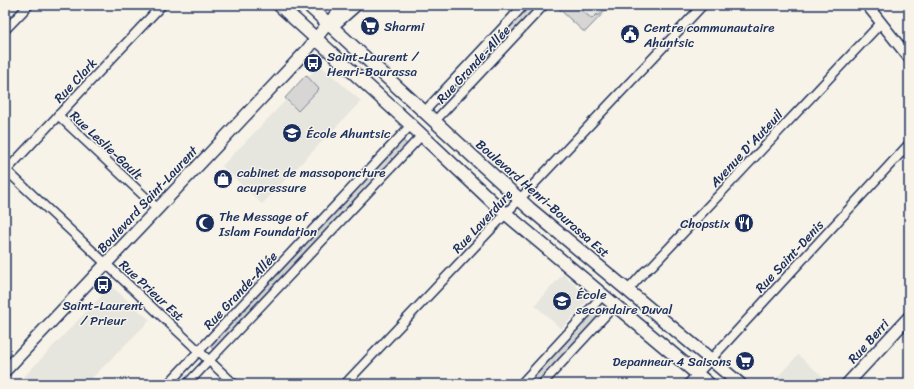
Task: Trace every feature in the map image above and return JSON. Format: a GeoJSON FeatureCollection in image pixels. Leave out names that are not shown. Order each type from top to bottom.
{"type":"FeatureCollection","features":[{"type":"Feature","properties":{"kind":"main road"},"geometry":{"type":"LineString","coordinates":[[280,5],[314,42],[411,125],[506,214],[709,384]]}},
{"type":"Feature","properties":{"kind":"main road","name":"Boulevard Henri-Bourassa Est"},"geometry":{"type":"LineString","coordinates":[[308,5],[520,199],[740,384]]}},
{"type":"Feature","properties":{"kind":"main road","name":"Boulevard Saint-Laurent"},"geometry":{"type":"LineString","coordinates":[[5,371],[330,25]]}},
{"type":"Feature","properties":{"kind":"main road","name":"Rue Berri"},"geometry":{"type":"LineString","coordinates":[[847,384],[909,317]]}},
{"type":"Feature","properties":{"kind":"street"},"geometry":{"type":"LineString","coordinates":[[5,30],[29,5]]}},
{"type":"Feature","properties":{"kind":"street","name":"Rue Clark"},"geometry":{"type":"LineString","coordinates":[[6,170],[162,5]]}},
{"type":"Feature","properties":{"kind":"street","name":"Boulevard Saint-Laurent"},"geometry":{"type":"LineString","coordinates":[[330,25],[343,5]]}},
{"type":"Feature","properties":{"kind":"street","name":"Boulevard Saint-Laurent"},"geometry":{"type":"LineString","coordinates":[[330,25],[357,5]]}},
{"type":"Feature","properties":{"kind":"street","name":"Rue Grande-Allée"},"geometry":{"type":"LineString","coordinates":[[424,112],[524,5]]}},
{"type":"Feature","properties":{"kind":"street","name":"Rue Grande-Allée"},"geometry":{"type":"LineString","coordinates":[[435,121],[544,5]]}},
{"type":"Feature","properties":{"kind":"street","name":"Rue Laverdure"},"geometry":{"type":"LineString","coordinates":[[345,384],[703,5]]}},
{"type":"Feature","properties":{"kind":"street"},"geometry":{"type":"LineString","coordinates":[[867,5],[909,58]]}},
{"type":"Feature","properties":{"kind":"street","name":"Avenue D'Auteuil"},"geometry":{"type":"LineString","coordinates":[[628,290],[881,23]]}},
{"type":"Feature","properties":{"kind":"street","name":"Rue Leslie-Gault"},"geometry":{"type":"LineString","coordinates":[[58,115],[158,209]]}},
{"type":"Feature","properties":{"kind":"street","name":"Rue Grande-Allée"},"geometry":{"type":"LineString","coordinates":[[168,384],[411,125]]}},
{"type":"Feature","properties":{"kind":"street","name":"Rue Grande-Allée"},"geometry":{"type":"LineString","coordinates":[[187,384],[422,135]]}},
{"type":"Feature","properties":{"kind":"street","name":"Rue Saint-Denis"},"geometry":{"type":"LineString","coordinates":[[688,384],[909,144]]}},
{"type":"Feature","properties":{"kind":"street","name":"Rue Prieur Est"},"geometry":{"type":"LineString","coordinates":[[6,170],[234,384]]}},
{"type":"Feature","properties":{"kind":"street"},"geometry":{"type":"LineString","coordinates":[[521,384],[603,295]]}},
{"type":"Feature","properties":{"kind":"street"},"geometry":{"type":"LineString","coordinates":[[542,384],[615,305]]}},
{"type":"Feature","properties":{"kind":"shaded area"},"geometry":{"type":"Polygon","coordinates":[[[529,5],[539,5],[443,107],[438,103],[529,5]]]}},
{"type":"Feature","properties":{"kind":"shaded area"},"geometry":{"type":"Polygon","coordinates":[[[555,5],[611,5],[586,31],[583,31],[555,5]]]}},
{"type":"Feature","properties":{"kind":"shaded area"},"geometry":{"type":"Polygon","coordinates":[[[560,5],[575,5],[592,19],[597,14],[598,16],[608,5],[611,5],[586,31],[583,31],[558,8],[560,5]]]}},
{"type":"Feature","properties":{"kind":"shaded area","name":"École Ahuntsic"},"geometry":{"type":"Polygon","coordinates":[[[320,65],[361,101],[262,204],[222,166],[320,65]]]}},
{"type":"Feature","properties":{"kind":"shaded area"},"geometry":{"type":"Polygon","coordinates":[[[306,75],[319,89],[298,111],[285,98],[306,75]]]}},
{"type":"Feature","properties":{"kind":"shaded area"},"geometry":{"type":"Polygon","coordinates":[[[402,140],[408,145],[214,350],[209,345],[402,140]]]}},
{"type":"Feature","properties":{"kind":"shaded area","name":"École secondaire Duval"},"geometry":{"type":"Polygon","coordinates":[[[563,274],[586,295],[587,298],[586,302],[561,329],[535,305],[563,274]]]}},
{"type":"Feature","properties":{"kind":"shaded area"},"geometry":{"type":"Polygon","coordinates":[[[111,286],[150,320],[86,384],[17,384],[111,286]]]}},
{"type":"Feature","properties":{"kind":"shaded area"},"geometry":{"type":"Polygon","coordinates":[[[596,308],[602,314],[537,384],[526,384],[596,308]]]}},
{"type":"Feature","properties":{"kind":"shaded area"},"geometry":{"type":"Polygon","coordinates":[[[798,355],[829,382],[827,384],[771,384],[798,355]]]}},
{"type":"Feature","properties":{"kind":"place","name":"Sharmi"},"geometry":{"type":"Point","coordinates":[370,26]}},
{"type":"Feature","properties":{"kind":"place","name":"Centre communautaire Ahuntsic"},"geometry":{"type":"Point","coordinates":[630,34]}},
{"type":"Feature","properties":{"kind":"place","name":"Saint-Laurent / Henri-Bourassa"},"geometry":{"type":"Point","coordinates":[313,63]}},
{"type":"Feature","properties":{"kind":"place","name":"École Ahuntsic"},"geometry":{"type":"Point","coordinates":[292,133]}},
{"type":"Feature","properties":{"kind":"place","name":"cabinet de massoponcture acupressure"},"geometry":{"type":"Point","coordinates":[223,179]}},
{"type":"Feature","properties":{"kind":"place","name":"The Message of Islam Foundation"},"geometry":{"type":"Point","coordinates":[205,223]}},
{"type":"Feature","properties":{"kind":"place","name":"Chopstix"},"geometry":{"type":"Point","coordinates":[744,223]}},
{"type":"Feature","properties":{"kind":"place","name":"Saint-Laurent / Prieur"},"geometry":{"type":"Point","coordinates":[103,285]}},
{"type":"Feature","properties":{"kind":"place","name":"École secondaire Duval"},"geometry":{"type":"Point","coordinates":[562,301]}},
{"type":"Feature","properties":{"kind":"place","name":"Depanneur 4 Saisons"},"geometry":{"type":"Point","coordinates":[745,361]}}]}
